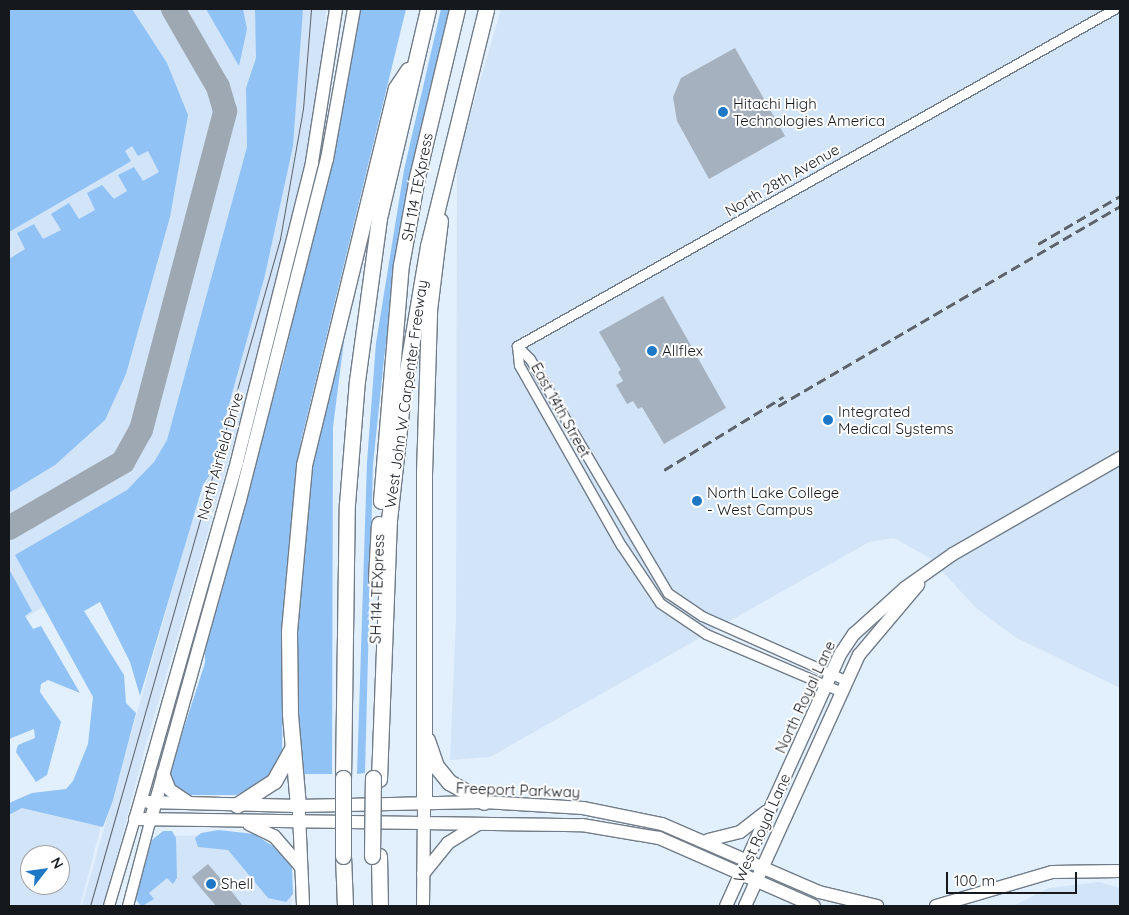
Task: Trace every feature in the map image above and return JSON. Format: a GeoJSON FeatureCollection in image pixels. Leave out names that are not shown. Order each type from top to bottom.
{"type":"FeatureCollection","features":[{"type":"Feature","properties":{"kind":"highway"},"geometry":{"type":"LineString","coordinates":[[346,906],[343,856],[343,778],[347,504],[357,381],[379,218],[413,63],[428,9]]}},
{"type":"Feature","properties":{"kind":"highway","name":"SH 114 TEXpress"},"geometry":{"type":"LineString","coordinates":[[376,778],[376,552],[401,265],[457,9]]}},
{"type":"Feature","properties":{"kind":"highway"},"geometry":{"type":"LineString","coordinates":[[448,45],[464,9]]}},
{"type":"Feature","properties":{"kind":"highway","name":"West John W Carpenter Freeway"},"geometry":{"type":"LineString","coordinates":[[380,906],[376,856],[376,778],[393,484],[413,332],[442,190],[486,9]]}},
{"type":"Feature","properties":{"kind":"highway"},"geometry":{"type":"LineString","coordinates":[[298,806],[292,748],[289,630],[304,465],[396,88],[413,63]]}},
{"type":"Feature","properties":{"kind":"highway"},"geometry":{"type":"LineString","coordinates":[[424,803],[423,729],[428,327],[440,249],[442,190]]}},
{"type":"Feature","properties":{"kind":"highway"},"geometry":{"type":"LineString","coordinates":[[423,729],[436,766],[449,782],[484,802]]}},
{"type":"Feature","properties":{"kind":"highway"},"geometry":{"type":"LineString","coordinates":[[238,805],[274,781],[292,748]]}},
{"type":"Feature","properties":{"kind":"highway"},"geometry":{"type":"LineString","coordinates":[[372,906],[376,856]]}},
{"type":"Feature","properties":{"kind":"main road","name":"North Airfield Drive"},"geometry":{"type":"LineString","coordinates":[[135,819],[237,462],[312,163],[336,9]]}},
{"type":"Feature","properties":{"kind":"main road","name":"North Airfield Drive"},"geometry":{"type":"LineString","coordinates":[[150,822],[240,500],[322,178],[354,9]]}},
{"type":"Feature","properties":{"kind":"main road","name":"North Royal Lane"},"geometry":{"type":"LineString","coordinates":[[748,858],[854,634],[953,554],[1120,458]]}},
{"type":"Feature","properties":{"kind":"main road","name":"North Royal Lane"},"geometry":{"type":"LineString","coordinates":[[844,687],[870,637],[926,575]]}},
{"type":"Feature","properties":{"kind":"main road","name":"West Royal Lane"},"geometry":{"type":"LineString","coordinates":[[744,906],[764,866],[844,687]]}},
{"type":"Feature","properties":{"kind":"main road"},"geometry":{"type":"LineString","coordinates":[[163,773],[170,790],[193,804]]}},
{"type":"Feature","properties":{"kind":"main road","name":"Freeport Parkway"},"geometry":{"type":"LineString","coordinates":[[141,801],[154,803],[298,806],[484,802],[573,808],[662,824],[708,840],[819,892],[877,906]]}},
{"type":"Feature","properties":{"kind":"main road"},"geometry":{"type":"LineString","coordinates":[[423,906],[424,803]]}},
{"type":"Feature","properties":{"kind":"main road"},"geometry":{"type":"LineString","coordinates":[[298,806],[303,906]]}},
{"type":"Feature","properties":{"kind":"main road"},"geometry":{"type":"LineString","coordinates":[[708,840],[740,832],[771,807]]}},
{"type":"Feature","properties":{"kind":"main road"},"geometry":{"type":"LineString","coordinates":[[572,824],[573,808]]}},
{"type":"Feature","properties":{"kind":"main road","name":"Freeport Parkway"},"geometry":{"type":"LineString","coordinates":[[135,819],[150,822],[572,824],[659,838],[758,879],[814,906]]}},
{"type":"Feature","properties":{"kind":"main road"},"geometry":{"type":"LineString","coordinates":[[245,822],[274,836],[290,849],[301,868]]}},
{"type":"Feature","properties":{"kind":"main road"},"geometry":{"type":"LineString","coordinates":[[424,874],[448,842],[479,824]]}},
{"type":"Feature","properties":{"kind":"main road","name":"West Royal Lane"},"geometry":{"type":"LineString","coordinates":[[726,906],[748,858]]}},
{"type":"Feature","properties":{"kind":"main road"},"geometry":{"type":"LineString","coordinates":[[936,906],[997,892],[1052,872],[1120,871]]}},
{"type":"Feature","properties":{"kind":"main road"},"geometry":{"type":"LineString","coordinates":[[982,906],[997,892]]}},
{"type":"Feature","properties":{"kind":"street","name":"North 28th Avenue"},"geometry":{"type":"LineString","coordinates":[[517,346],[1114,9]]}},
{"type":"Feature","properties":{"kind":"street","name":"East 14th Street"},"geometry":{"type":"LineString","coordinates":[[517,346],[519,365],[621,545],[660,603],[706,634],[831,680]]}},
{"type":"Feature","properties":{"kind":"street","name":"East 14th Street"},"geometry":{"type":"LineString","coordinates":[[517,346],[530,359],[647,564],[668,593],[702,616],[844,687]]}},
{"type":"Feature","properties":{"kind":"street","name":"North Airfield Drive"},"geometry":{"type":"LineString","coordinates":[[110,906],[135,819]]}},
{"type":"Feature","properties":{"kind":"street","name":"North Airfield Drive"},"geometry":{"type":"LineString","coordinates":[[128,906],[150,822]]}},
{"type":"Feature","properties":{"kind":"shaded area"},"geometry":{"type":"Polygon","coordinates":[[[9,9],[279,9],[239,347],[58,598],[23,619],[9,618],[9,9]]]}},
{"type":"Feature","properties":{"kind":"shaded area"},"geometry":{"type":"Polygon","coordinates":[[[9,9],[132,9],[167,63],[188,115],[170,217],[126,374],[105,420],[55,465],[9,493],[9,259],[25,249],[17,233],[34,224],[43,239],[61,230],[51,214],[69,203],[79,219],[95,210],[87,193],[102,185],[114,199],[127,191],[118,175],[134,167],[143,181],[159,172],[148,151],[138,156],[132,146],[125,151],[131,161],[9,232],[9,9]]]}},
{"type":"Feature","properties":{"kind":"shaded area"},"geometry":{"type":"Polygon","coordinates":[[[206,9],[243,9],[247,29],[239,66],[206,9]]]}},
{"type":"Feature","properties":{"kind":"shaded area"},"geometry":{"type":"Polygon","coordinates":[[[255,9],[303,9],[293,146],[265,275],[209,476],[203,485],[140,696],[130,662],[100,602],[84,611],[124,675],[126,703],[136,713],[113,800],[103,827],[22,808],[9,815],[9,803],[32,793],[66,789],[73,781],[88,744],[93,697],[15,555],[127,490],[154,462],[167,440],[247,147],[246,88],[256,58],[255,9]]]}},
{"type":"Feature","properties":{"kind":"shaded area"},"geometry":{"type":"Polygon","coordinates":[[[301,9],[326,9],[324,52],[316,111],[275,301],[145,748],[104,906],[82,906],[190,527],[209,476],[293,146],[301,9]]]}},
{"type":"Feature","properties":{"kind":"shaded area"},"geometry":{"type":"Polygon","coordinates":[[[358,9],[406,9],[301,441],[284,594],[282,753],[270,775],[251,789],[236,795],[184,795],[169,781],[171,768],[205,663],[205,647],[284,359],[351,66],[358,9]]]}},
{"type":"Feature","properties":{"kind":"shaded area"},"geometry":{"type":"Polygon","coordinates":[[[441,9],[453,9],[405,219],[385,350],[373,464],[365,773],[357,774],[367,462],[376,343],[404,170],[441,9]]]}},
{"type":"Feature","properties":{"kind":"shaded area"},"geometry":{"type":"Polygon","coordinates":[[[501,9],[1120,9],[1120,688],[1015,637],[976,608],[930,558],[894,538],[869,542],[490,757],[450,760],[456,620],[457,161],[501,9]]]}},
{"type":"Feature","properties":{"kind":"shaded area"},"geometry":{"type":"Polygon","coordinates":[[[347,317],[333,427],[332,774],[299,774],[294,640],[304,494],[347,317]]]}},
{"type":"Feature","properties":{"kind":"shaded area"},"geometry":{"type":"Polygon","coordinates":[[[9,569],[32,611],[25,616],[33,629],[41,626],[80,693],[48,680],[41,684],[40,692],[61,722],[47,775],[36,782],[16,752],[18,745],[35,738],[34,729],[9,739],[9,569]]]}},
{"type":"Feature","properties":{"kind":"shaded area"},"geometry":{"type":"Polygon","coordinates":[[[27,805],[101,826],[80,906],[9,906],[9,816],[27,805]]]}},
{"type":"Feature","properties":{"kind":"shaded area"},"geometry":{"type":"Polygon","coordinates":[[[219,830],[254,834],[282,852],[292,866],[293,894],[286,902],[268,898],[228,850],[198,847],[195,838],[201,833],[219,830]]]}},
{"type":"Feature","properties":{"kind":"shaded area"},"geometry":{"type":"Polygon","coordinates":[[[163,831],[172,831],[176,838],[177,878],[173,884],[167,878],[149,893],[154,899],[142,906],[136,900],[137,889],[152,840],[163,831]]]}},
{"type":"Feature","properties":{"kind":"shaded area"},"geometry":{"type":"Polygon","coordinates":[[[248,835],[292,885],[291,906],[137,906],[156,836],[248,835]]]}},
{"type":"Feature","properties":{"kind":"shaded area"},"geometry":{"type":"Polygon","coordinates":[[[1099,882],[1120,888],[1120,906],[1013,906],[1049,888],[1099,882]]]}},
{"type":"Feature","properties":{"kind":"building","name":"Hitachi High Technologies America"},"geometry":{"type":"Polygon","coordinates":[[[735,48],[785,136],[709,179],[677,121],[673,97],[681,78],[735,48]]]}},
{"type":"Feature","properties":{"kind":"building","name":"Allflex"},"geometry":{"type":"Polygon","coordinates":[[[663,296],[726,408],[664,444],[642,407],[638,409],[633,401],[627,404],[616,385],[623,381],[618,372],[621,370],[599,332],[663,296]]]}},
{"type":"Feature","properties":{"kind":"building","name":"Shell"},"geometry":{"type":"Polygon","coordinates":[[[208,864],[243,906],[216,906],[199,886],[192,877],[208,864]]]}},
{"type":"Feature","properties":{"kind":"taxiway"},"geometry":{"type":"LineString","coordinates":[[9,528],[123,462],[141,430],[225,111],[218,87],[173,9]]}},
{"type":"Feature","properties":{"kind":"tram line"},"geometry":{"type":"LineString","coordinates":[[90,906],[280,239],[303,109],[311,9]]}},
{"type":"Feature","properties":{"kind":"railway"},"geometry":{"type":"LineString","coordinates":[[1038,244],[1120,196]]}},
{"type":"Feature","properties":{"kind":"railway"},"geometry":{"type":"LineString","coordinates":[[778,406],[1120,206]]}},
{"type":"Feature","properties":{"kind":"railway"},"geometry":{"type":"LineString","coordinates":[[664,470],[783,397]]}},
{"type":"Feature","properties":{"kind":"place","name":"Hitachi High Technologies America"},"geometry":{"type":"Point","coordinates":[723,112]}},
{"type":"Feature","properties":{"kind":"place","name":"Allflex"},"geometry":{"type":"Point","coordinates":[652,351]}},
{"type":"Feature","properties":{"kind":"place","name":"Integrated Medical Systems"},"geometry":{"type":"Point","coordinates":[828,420]}},
{"type":"Feature","properties":{"kind":"place","name":"North Lake College - West Campus"},"geometry":{"type":"Point","coordinates":[697,501]}},
{"type":"Feature","properties":{"kind":"place","name":"Shell"},"geometry":{"type":"Point","coordinates":[211,884]}}]}
